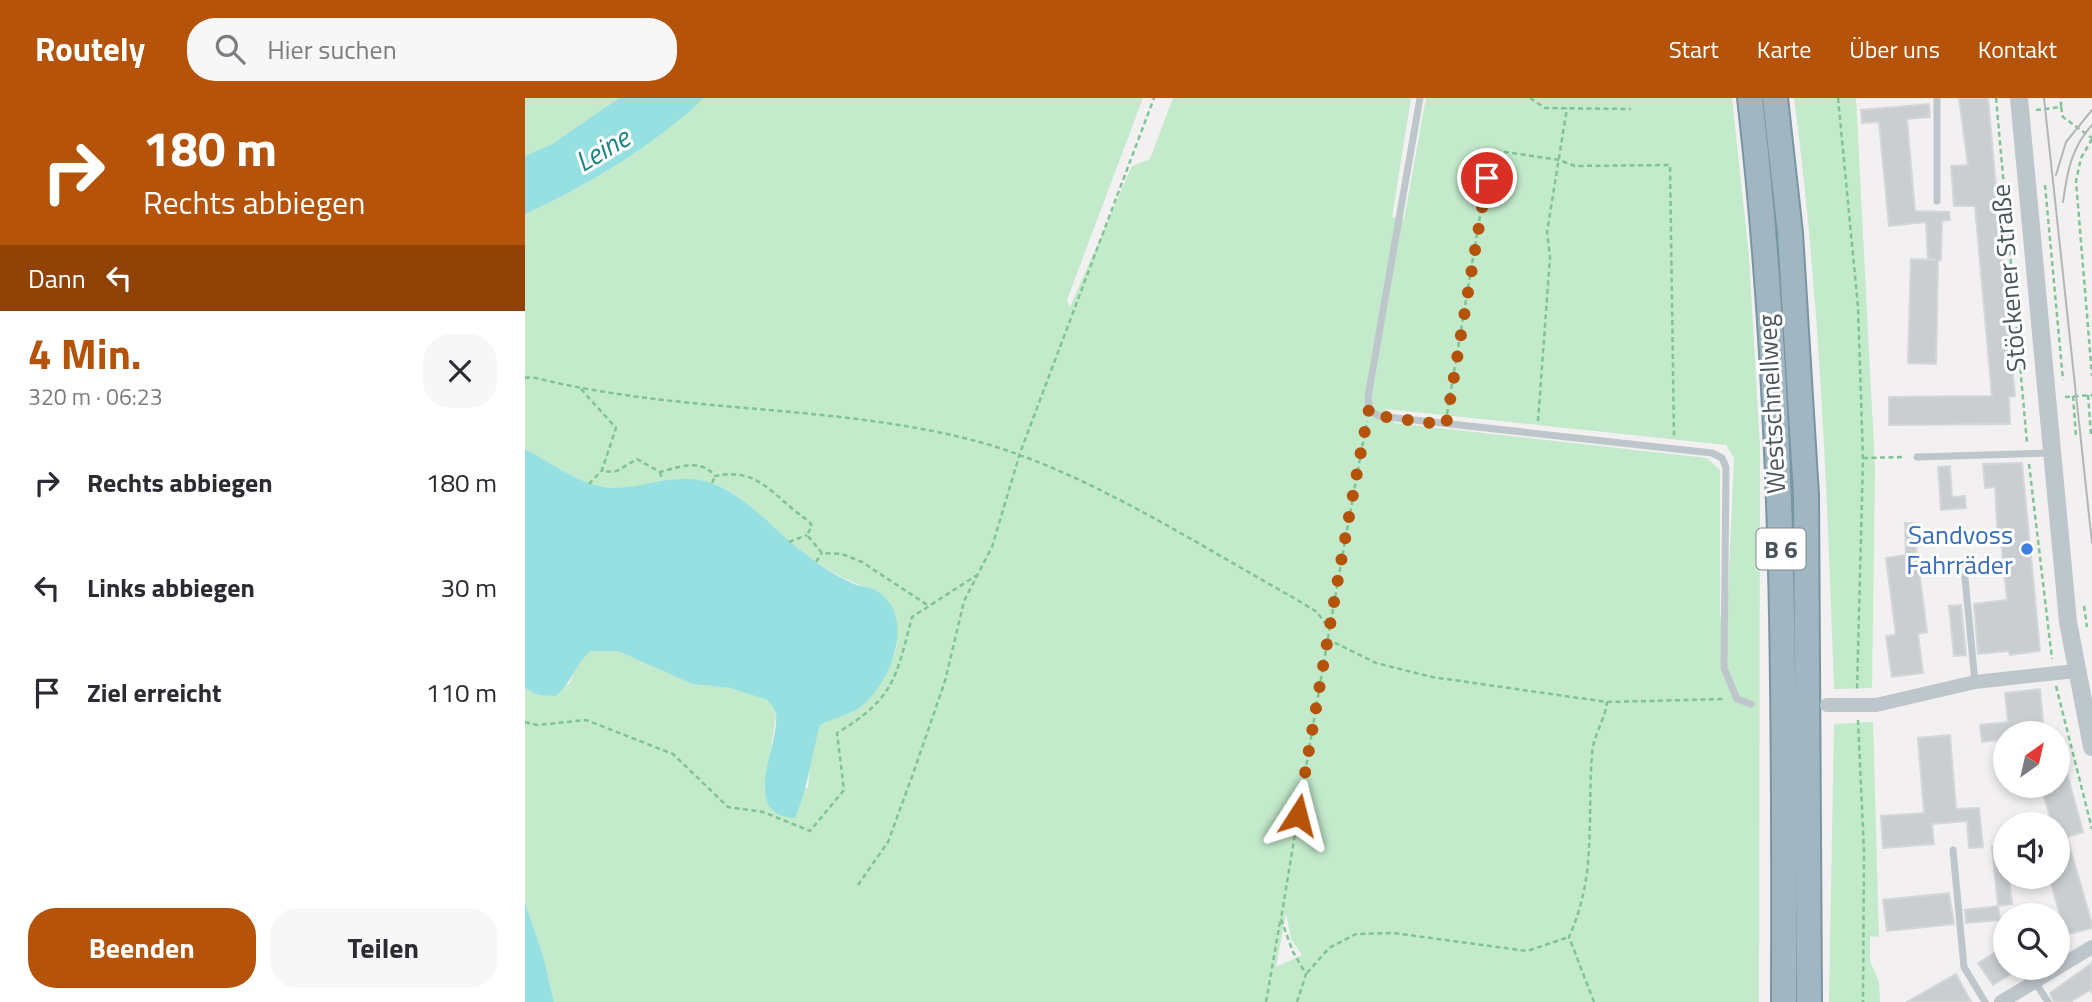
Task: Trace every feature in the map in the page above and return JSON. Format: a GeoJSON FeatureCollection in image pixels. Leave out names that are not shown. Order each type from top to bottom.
{"type":"FeatureCollection","features":[{"type":"Feature","properties":{"kind":"highway","name":"Westschnellweg"},"geometry":{"type":"LineString","coordinates":[[1750,98],[1764,234],[1778,432],[1783,633],[1784,1002]]}},
{"type":"Feature","properties":{"kind":"highway","name":"Westschnellweg"},"geometry":{"type":"LineString","coordinates":[[1775,98],[1791,246],[1806,495],[1809,1002]]}},
{"type":"Feature","properties":{"kind":"street","name":"Stöckener Straße"},"geometry":{"type":"LineString","coordinates":[[2019,98],[2050,453],[2076,671],[2092,747]]}},
{"type":"Feature","properties":{"kind":"street"},"geometry":{"type":"LineString","coordinates":[[1827,705],[1857,706],[1975,682],[2076,671]]}},
{"type":"Feature","properties":{"kind":"street"},"geometry":{"type":"LineString","coordinates":[[2001,1002],[2092,947]]}},
{"type":"Feature","properties":{"kind":"lane"},"geometry":{"type":"LineString","coordinates":[[1420,98],[1368,397],[1369,409],[1378,416],[1712,453],[1722,458],[1726,467],[1724,668],[1737,699],[1751,704]]}},
{"type":"Feature","properties":{"kind":"lane"},"geometry":{"type":"LineString","coordinates":[[1937,98],[1937,201]]}},
{"type":"Feature","properties":{"kind":"lane"},"geometry":{"type":"LineString","coordinates":[[1917,457],[2050,453]]}},
{"type":"Feature","properties":{"kind":"lane"},"geometry":{"type":"LineString","coordinates":[[1964,568],[1975,682]]}},
{"type":"Feature","properties":{"kind":"lane"},"geometry":{"type":"LineString","coordinates":[[1953,850],[1964,967],[1985,1002]]}},
{"type":"Feature","properties":{"kind":"lane"},"geometry":{"type":"LineString","coordinates":[[2035,982],[2047,1002]]}},
{"type":"Feature","properties":{"kind":"path"},"geometry":{"type":"LineString","coordinates":[[857,885],[888,842],[945,681],[964,601],[992,547],[1020,453],[1154,98]]}},
{"type":"Feature","properties":{"kind":"path"},"geometry":{"type":"LineString","coordinates":[[1530,98],[1545,108],[1631,109]]}},
{"type":"Feature","properties":{"kind":"path"},"geometry":{"type":"LineString","coordinates":[[1838,98],[1858,306],[1863,458],[1857,706],[1864,852],[1863,1002]]}},
{"type":"Feature","properties":{"kind":"path"},"geometry":{"type":"LineString","coordinates":[[2061,98],[2063,117],[2092,139],[2081,158],[2076,181],[2092,376]]}},
{"type":"Feature","properties":{"kind":"path"},"geometry":{"type":"LineString","coordinates":[[2036,110],[2061,107]]}},
{"type":"Feature","properties":{"kind":"path"},"geometry":{"type":"LineString","coordinates":[[1537,433],[1550,257],[1547,232],[1567,108]]}},
{"type":"Feature","properties":{"kind":"path"},"geometry":{"type":"LineString","coordinates":[[1446,425],[1491,150],[1559,160],[1575,166],[1670,165],[1673,449]]}},
{"type":"Feature","properties":{"kind":"path"},"geometry":{"type":"LineString","coordinates":[[525,378],[532,377],[581,389],[918,428],[1020,453],[1107,495],[1294,598],[1317,612],[1327,626]]}},
{"type":"Feature","properties":{"kind":"path"},"geometry":{"type":"LineString","coordinates":[[581,389],[616,428],[601,470],[589,484]]}},
{"type":"Feature","properties":{"kind":"path"},"geometry":{"type":"LineString","coordinates":[[2064,397],[2090,395],[2091,435]]}},
{"type":"Feature","properties":{"kind":"path"},"geometry":{"type":"LineString","coordinates":[[2073,396],[2076,437]]}},
{"type":"Feature","properties":{"kind":"path"},"geometry":{"type":"LineString","coordinates":[[1266,1002],[1327,626],[1343,558],[1369,409]]}},
{"type":"Feature","properties":{"kind":"path"},"geometry":{"type":"LineString","coordinates":[[1863,458],[1917,457]]}},
{"type":"Feature","properties":{"kind":"path"},"geometry":{"type":"LineString","coordinates":[[601,470],[610,473],[617,471],[637,459],[660,472],[692,464],[710,469],[715,476]]}},
{"type":"Feature","properties":{"kind":"path"},"geometry":{"type":"LineString","coordinates":[[660,472],[662,479]]}},
{"type":"Feature","properties":{"kind":"path"},"geometry":{"type":"LineString","coordinates":[[715,476],[729,473],[751,475],[810,521],[812,526],[807,535],[789,541]]}},
{"type":"Feature","properties":{"kind":"path"},"geometry":{"type":"LineString","coordinates":[[712,483],[715,476]]}},
{"type":"Feature","properties":{"kind":"path"},"geometry":{"type":"LineString","coordinates":[[807,535],[822,553],[842,554],[862,562],[929,606]]}},
{"type":"Feature","properties":{"kind":"path"},"geometry":{"type":"LineString","coordinates":[[815,562],[822,553]]}},
{"type":"Feature","properties":{"kind":"path"},"geometry":{"type":"LineString","coordinates":[[525,722],[537,726],[586,720],[673,754],[728,807],[763,812],[810,831],[844,790],[837,733],[869,714],[897,677],[912,617],[977,575]]}},
{"type":"Feature","properties":{"kind":"path"},"geometry":{"type":"LineString","coordinates":[[1327,639],[1375,663],[1432,677],[1607,702],[1661,698],[1737,699]]}},
{"type":"Feature","properties":{"kind":"path"},"geometry":{"type":"LineString","coordinates":[[1594,1002],[1569,937],[1580,913],[1586,888],[1592,823],[1592,753],[1607,702]]}},
{"type":"Feature","properties":{"kind":"path"},"geometry":{"type":"LineString","coordinates":[[1281,919],[1293,952],[1306,974]]}},
{"type":"Feature","properties":{"kind":"path"},"geometry":{"type":"LineString","coordinates":[[1297,1002],[1306,974],[1329,948],[1356,934],[1394,933],[1527,951],[1569,937]]}},
{"type":"Feature","properties":{"kind":"green space"},"geometry":{"type":"Polygon","coordinates":[[[525,98],[619,98],[552,144],[525,156],[525,98]]]}},
{"type":"Feature","properties":{"kind":"green space"},"geometry":{"type":"Polygon","coordinates":[[[704,98],[1143,98],[1067,300],[1070,307],[1132,166],[1150,159],[1173,98],[1411,98],[1392,217],[1404,219],[1426,98],[1732,98],[1749,256],[1760,447],[1759,1002],[554,1002],[543,955],[525,903],[525,688],[538,695],[569,684],[579,661],[591,651],[618,651],[692,684],[730,688],[769,700],[776,716],[764,790],[808,788],[811,755],[820,725],[870,688],[891,662],[896,649],[896,631],[878,591],[851,582],[815,561],[781,536],[742,499],[724,488],[690,481],[624,488],[601,487],[578,479],[525,449],[525,214],[619,163],[685,116],[704,98]],[[1386,409],[1394,423],[1707,458],[1720,470],[1720,617],[1727,618],[1734,458],[1726,445],[1386,409]],[[1286,913],[1276,967],[1302,955],[1291,939],[1286,913]]]}},
{"type":"Feature","properties":{"kind":"green space"},"geometry":{"type":"Polygon","coordinates":[[[1794,98],[1856,98],[1875,468],[1872,688],[1834,689],[1816,319],[1794,98]]]}},
{"type":"Feature","properties":{"kind":"green space"},"geometry":{"type":"Polygon","coordinates":[[[1873,722],[1879,937],[1870,936],[1870,961],[1879,982],[1880,1002],[1829,1002],[1834,724],[1873,722]]]}},
{"type":"Feature","properties":{"kind":"water","name":"Leine"},"geometry":{"type":"Polygon","coordinates":[[[619,98],[704,98],[685,116],[619,163],[525,214],[525,156],[552,144],[619,98]]]}},
{"type":"Feature","properties":{"kind":"water"},"geometry":{"type":"Polygon","coordinates":[[[525,449],[567,473],[600,486],[625,488],[684,479],[711,483],[737,496],[816,562],[847,581],[876,590],[890,604],[898,635],[889,669],[881,684],[859,708],[820,725],[795,818],[778,814],[769,805],[765,791],[776,727],[776,715],[768,700],[730,688],[692,684],[618,651],[591,651],[556,696],[538,695],[525,688],[525,449]]]}},
{"type":"Feature","properties":{"kind":"water"},"geometry":{"type":"Polygon","coordinates":[[[525,903],[543,955],[554,1002],[525,1002],[525,903]]]}},
{"type":"Feature","properties":{"kind":"building"},"geometry":{"type":"Polygon","coordinates":[[[1959,98],[1988,98],[2015,396],[2009,397],[2010,424],[1889,425],[1889,397],[1992,396],[1975,206],[1954,206],[1951,166],[1968,165],[1959,98]]]}},
{"type":"Feature","properties":{"kind":"building"},"geometry":{"type":"Polygon","coordinates":[[[1929,104],[1930,117],[1907,119],[1915,211],[1949,212],[1950,220],[1942,221],[1941,260],[1938,260],[1936,364],[1908,363],[1911,259],[1936,260],[1928,259],[1926,222],[1889,226],[1879,122],[1862,123],[1861,110],[1929,104]]]}},
{"type":"Feature","properties":{"kind":"building"},"geometry":{"type":"Polygon","coordinates":[[[2022,463],[2040,651],[2010,655],[2009,651],[1978,654],[1974,604],[2007,600],[2001,540],[1998,540],[1995,487],[1985,488],[1983,464],[2022,463]]]}},
{"type":"Feature","properties":{"kind":"building"},"geometry":{"type":"Polygon","coordinates":[[[1950,466],[1952,497],[1965,496],[1966,508],[1941,510],[1938,467],[1950,466]]]}},
{"type":"Feature","properties":{"kind":"building"},"geometry":{"type":"Polygon","coordinates":[[[1905,523],[1913,523],[1927,632],[1918,634],[1923,673],[1892,677],[1886,636],[1896,635],[1886,558],[1906,555],[1905,523]]]}},
{"type":"Feature","properties":{"kind":"building"},"geometry":{"type":"Polygon","coordinates":[[[1961,605],[1966,655],[1954,656],[1949,606],[1961,605]]]}},
{"type":"Feature","properties":{"kind":"building"},"geometry":{"type":"Polygon","coordinates":[[[2040,689],[2043,721],[2008,721],[2005,693],[2040,689]]]}},
{"type":"Feature","properties":{"kind":"building"},"geometry":{"type":"Polygon","coordinates":[[[1993,724],[1993,741],[1982,742],[1980,725],[1993,724]]]}},
{"type":"Feature","properties":{"kind":"building"},"geometry":{"type":"Polygon","coordinates":[[[1950,735],[1956,809],[1979,808],[1983,847],[1969,848],[1967,821],[1932,824],[1934,844],[1883,848],[1881,816],[1924,813],[1918,738],[1950,735]]]}},
{"type":"Feature","properties":{"kind":"building"},"geometry":{"type":"Polygon","coordinates":[[[2070,784],[2083,832],[2070,836],[2070,812],[2049,812],[2044,798],[2070,798],[2070,784]]]}},
{"type":"Feature","properties":{"kind":"building"},"geometry":{"type":"Polygon","coordinates":[[[2070,847],[2092,928],[2070,934],[2070,903],[2057,903],[2053,889],[2070,889],[2070,847]]]}},
{"type":"Feature","properties":{"kind":"building"},"geometry":{"type":"Polygon","coordinates":[[[1996,889],[2010,889],[2012,903],[1998,903],[1996,889]]]}},
{"type":"Feature","properties":{"kind":"building"},"geometry":{"type":"Polygon","coordinates":[[[1949,893],[1954,924],[1887,931],[1883,900],[1949,893]]]}},
{"type":"Feature","properties":{"kind":"building"},"geometry":{"type":"Polygon","coordinates":[[[1993,907],[1993,921],[1966,923],[1965,910],[1993,907]]]}},
{"type":"Feature","properties":{"kind":"building"},"geometry":{"type":"Polygon","coordinates":[[[1993,954],[1993,980],[2001,980],[1993,985],[1978,963],[1993,954]]]}},
{"type":"Feature","properties":{"kind":"building"},"geometry":{"type":"Polygon","coordinates":[[[2092,963],[2092,993],[2090,990],[2070,1002],[2054,1002],[2050,993],[2092,963]]]}},
{"type":"Feature","properties":{"kind":"building"},"geometry":{"type":"Polygon","coordinates":[[[1956,974],[1971,1002],[1907,1002],[1956,974]]]}},
{"type":"Feature","properties":{"kind":"tram line"},"geometry":{"type":"LineString","coordinates":[[2044,98],[2092,543]]}},
{"type":"Feature","properties":{"kind":"tram line"},"geometry":{"type":"LineString","coordinates":[[2056,175],[2066,142],[2092,110]]}},
{"type":"Feature","properties":{"kind":"tram line"},"geometry":{"type":"LineString","coordinates":[[2063,202],[2068,171],[2075,152],[2092,125]]}},
{"type":"Feature","properties":{"kind":"place","name":"Sandvoss Fahrräder"},"geometry":{"type":"Point","coordinates":[2027,549]}},
{"type":"Feature","properties":{"kind":"route"},"geometry":{"type":"LineString","coordinates":[[1298,815],[1327,626],[1343,558],[1369,409],[1378,416],[1446,425],[1487,178]]}}]}
